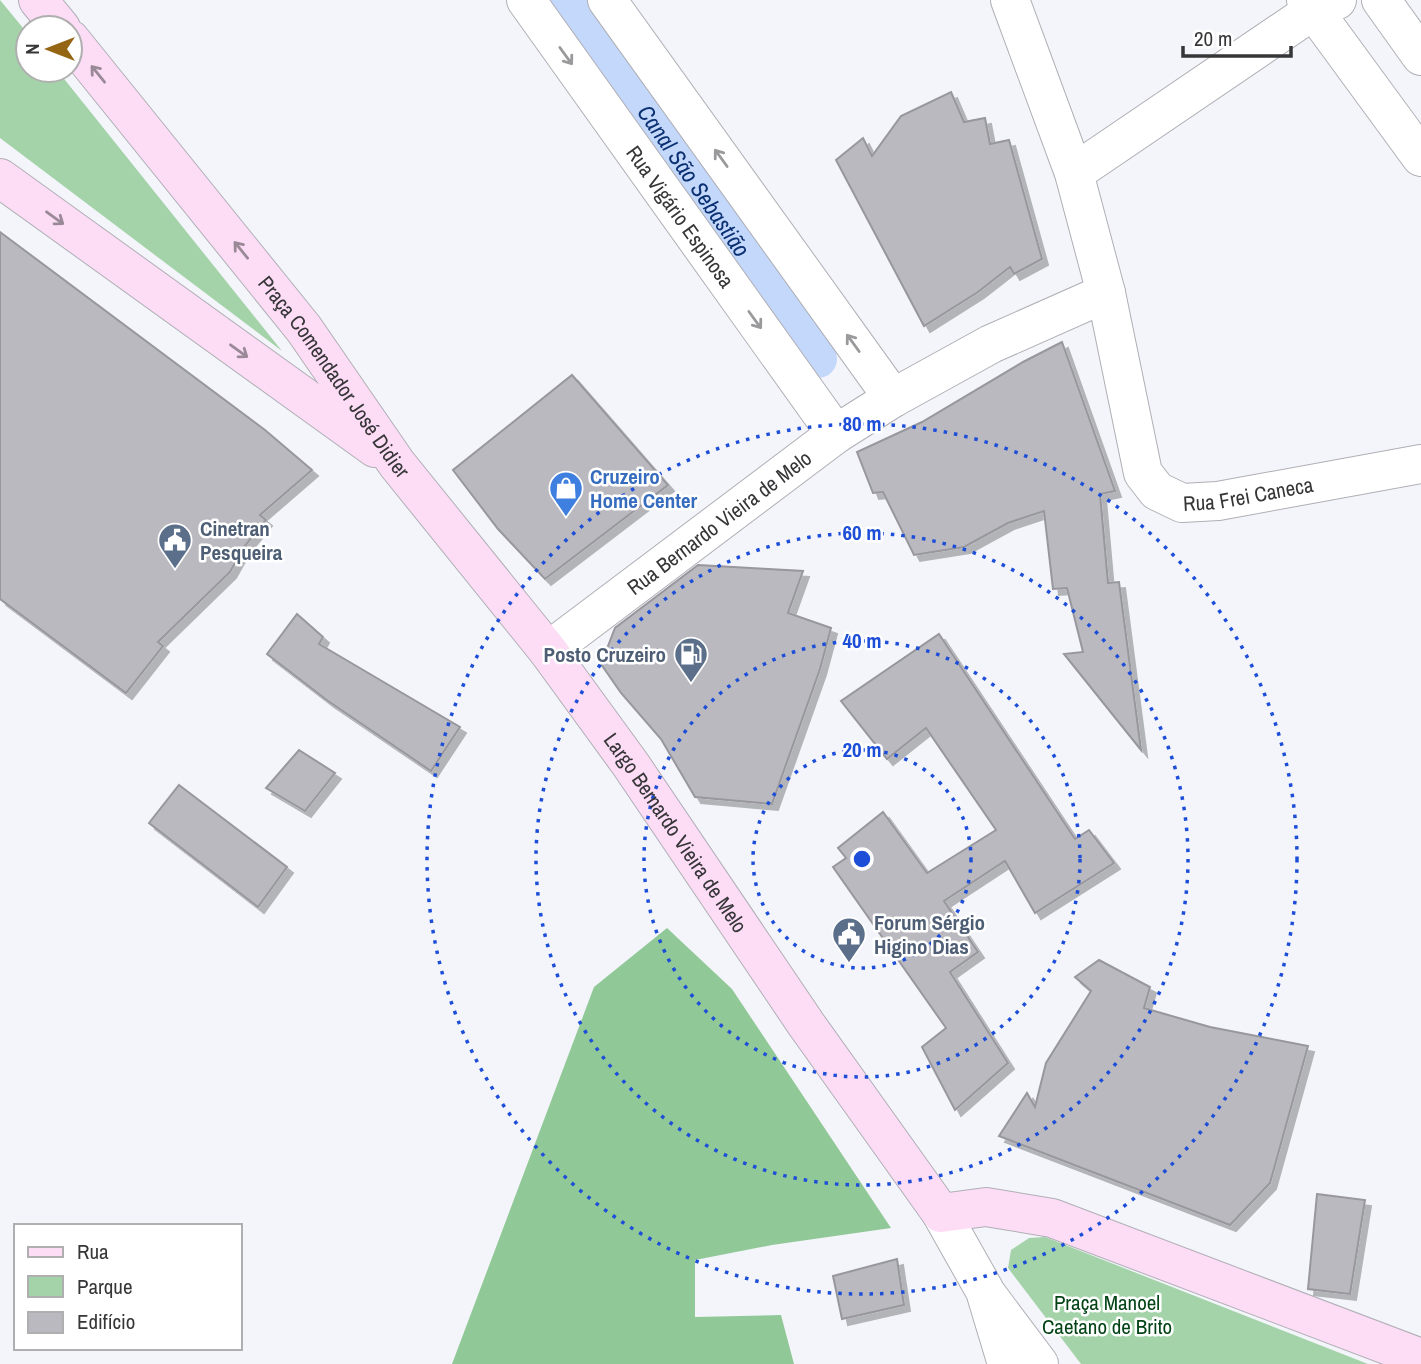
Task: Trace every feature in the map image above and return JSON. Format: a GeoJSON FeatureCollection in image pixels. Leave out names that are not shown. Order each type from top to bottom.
{"type":"FeatureCollection","features":[{"type":"Feature","properties":{"kind":"main road"},"geometry":{"type":"LineString","coordinates":[[38,0],[50,14]]}},
{"type":"Feature","properties":{"kind":"main road","name":"Praça Comendador José Didier"},"geometry":{"type":"LineString","coordinates":[[84,56],[304,329],[397,464]]}},
{"type":"Feature","properties":{"kind":"main road","name":"Praça Comendador José Didier"},"geometry":{"type":"LineString","coordinates":[[0,178],[397,464]]}},
{"type":"Feature","properties":{"kind":"main road","name":"Largo Bernardo Vieira de Melo"},"geometry":{"type":"LineString","coordinates":[[397,464],[548,651],[631,765],[806,1024],[942,1213]]}},
{"type":"Feature","properties":{"kind":"main road"},"geometry":{"type":"LineString","coordinates":[[942,1213],[986,1207],[1052,1218],[1421,1358]]}},
{"type":"Feature","properties":{"kind":"street","name":"Rua Vigário Espinosa"},"geometry":{"type":"LineString","coordinates":[[526,0],[836,434]]}},
{"type":"Feature","properties":{"kind":"street"},"geometry":{"type":"LineString","coordinates":[[1010,0],[1074,173],[1106,293]]}},
{"type":"Feature","properties":{"kind":"street"},"geometry":{"type":"LineString","coordinates":[[1381,0],[1421,56]]}},
{"type":"Feature","properties":{"kind":"street"},"geometry":{"type":"LineString","coordinates":[[1074,173],[1319,3],[1421,156]]}},
{"type":"Feature","properties":{"kind":"street"},"geometry":{"type":"LineString","coordinates":[[611,4],[893,398]]}},
{"type":"Feature","properties":{"kind":"street","name":"Rua Bernardo Vieira de Melo"},"geometry":{"type":"LineString","coordinates":[[548,651],[836,434],[893,398],[991,344],[1106,293]]}},
{"type":"Feature","properties":{"kind":"street","name":"Rua Frei Caneca"},"geometry":{"type":"LineString","coordinates":[[1106,293],[1143,473],[1157,491],[1182,502],[1217,501],[1421,464]]}},
{"type":"Feature","properties":{"kind":"street"},"geometry":{"type":"LineString","coordinates":[[942,1213],[985,1291],[1039,1364]]}},
{"type":"Feature","properties":{"kind":"street"},"geometry":{"type":"LineString","coordinates":[[985,1291],[1007,1364]]}},
{"type":"Feature","properties":{"kind":"green space"},"geometry":{"type":"Polygon","coordinates":[[[0,0],[14,17],[14,84],[68,84],[282,351],[0,138],[0,0]]]}},
{"type":"Feature","properties":{"kind":"green space"},"geometry":{"type":"Polygon","coordinates":[[[667,928],[732,989],[891,1228],[772,1245],[695,1260],[695,1317],[781,1315],[794,1364],[452,1364],[594,987],[667,928]]]}},
{"type":"Feature","properties":{"kind":"green space","name":"Praça Manoel Caetano de Brito"},"geometry":{"type":"Polygon","coordinates":[[[1045,1237],[1368,1364],[1081,1364],[1008,1268],[1011,1250],[1029,1238],[1045,1237]]]}},
{"type":"Feature","properties":{"kind":"building"},"geometry":{"type":"Polygon","coordinates":[[[951,92],[964,122],[985,118],[990,144],[1009,140],[1042,259],[1014,274],[1010,267],[978,292],[924,326],[836,160],[863,138],[872,156],[901,116],[951,92]]]}},
{"type":"Feature","properties":{"kind":"building"},"geometry":{"type":"Polygon","coordinates":[[[0,232],[265,430],[312,470],[260,515],[266,520],[244,547],[230,572],[158,642],[163,646],[126,693],[0,599],[0,232]]]}},
{"type":"Feature","properties":{"kind":"building"},"geometry":{"type":"Polygon","coordinates":[[[1062,342],[1115,491],[1100,494],[1108,583],[1119,582],[1141,750],[1064,654],[1083,652],[1067,588],[1053,589],[1044,511],[1008,523],[964,547],[914,555],[883,492],[873,493],[857,452],[922,422],[1062,342]]]}},
{"type":"Feature","properties":{"kind":"building"},"geometry":{"type":"Polygon","coordinates":[[[572,375],[668,485],[545,579],[498,529],[453,470],[572,375]]]}},
{"type":"Feature","properties":{"kind":"building"},"geometry":{"type":"Polygon","coordinates":[[[698,565],[803,571],[788,613],[831,628],[820,669],[772,804],[695,797],[661,739],[621,693],[601,664],[615,628],[698,565]]]}},
{"type":"Feature","properties":{"kind":"building"},"geometry":{"type":"Polygon","coordinates":[[[297,614],[323,637],[319,644],[460,727],[431,771],[328,701],[267,654],[297,614]]]}},
{"type":"Feature","properties":{"kind":"building"},"geometry":{"type":"Polygon","coordinates":[[[939,634],[1075,839],[1089,830],[1114,863],[1035,913],[1005,861],[944,901],[978,952],[950,972],[1008,1063],[955,1110],[922,1047],[946,1028],[833,867],[846,858],[838,848],[883,812],[927,873],[996,830],[926,728],[887,759],[841,701],[939,634]]]}},
{"type":"Feature","properties":{"kind":"building"},"geometry":{"type":"Polygon","coordinates":[[[299,750],[335,773],[305,811],[266,788],[299,750]]]}},
{"type":"Feature","properties":{"kind":"building"},"geometry":{"type":"Polygon","coordinates":[[[179,785],[287,867],[258,907],[149,823],[179,785]]]}},
{"type":"Feature","properties":{"kind":"building"},"geometry":{"type":"Polygon","coordinates":[[[1099,960],[1150,987],[1144,1008],[1210,1027],[1308,1046],[1270,1183],[1230,1225],[999,1136],[1027,1093],[1035,1107],[1046,1063],[1091,991],[1075,977],[1099,960]]]}},
{"type":"Feature","properties":{"kind":"building"},"geometry":{"type":"Polygon","coordinates":[[[1317,1194],[1365,1200],[1350,1294],[1308,1289],[1317,1194]]]}},
{"type":"Feature","properties":{"kind":"building"},"geometry":{"type":"Polygon","coordinates":[[[897,1259],[904,1305],[842,1319],[833,1276],[897,1259]]]}},
{"type":"Feature","properties":{"kind":"waterway","name":"Canal São Sebastião"},"geometry":{"type":"LineString","coordinates":[[570,0],[818,359]]}},
{"type":"Feature","properties":{"kind":"place","name":"Cruzeiro Home Center"},"geometry":{"type":"Point","coordinates":[566,518]}},
{"type":"Feature","properties":{"kind":"place","name":"Cinetran Pesqueira"},"geometry":{"type":"Point","coordinates":[175,570]}},
{"type":"Feature","properties":{"kind":"place","name":"Posto Cruzeiro"},"geometry":{"type":"Point","coordinates":[691,684]}},
{"type":"Feature","properties":{"kind":"place","name":"Forum Sérgio Higino Dias"},"geometry":{"type":"Point","coordinates":[849,964]}}]}
